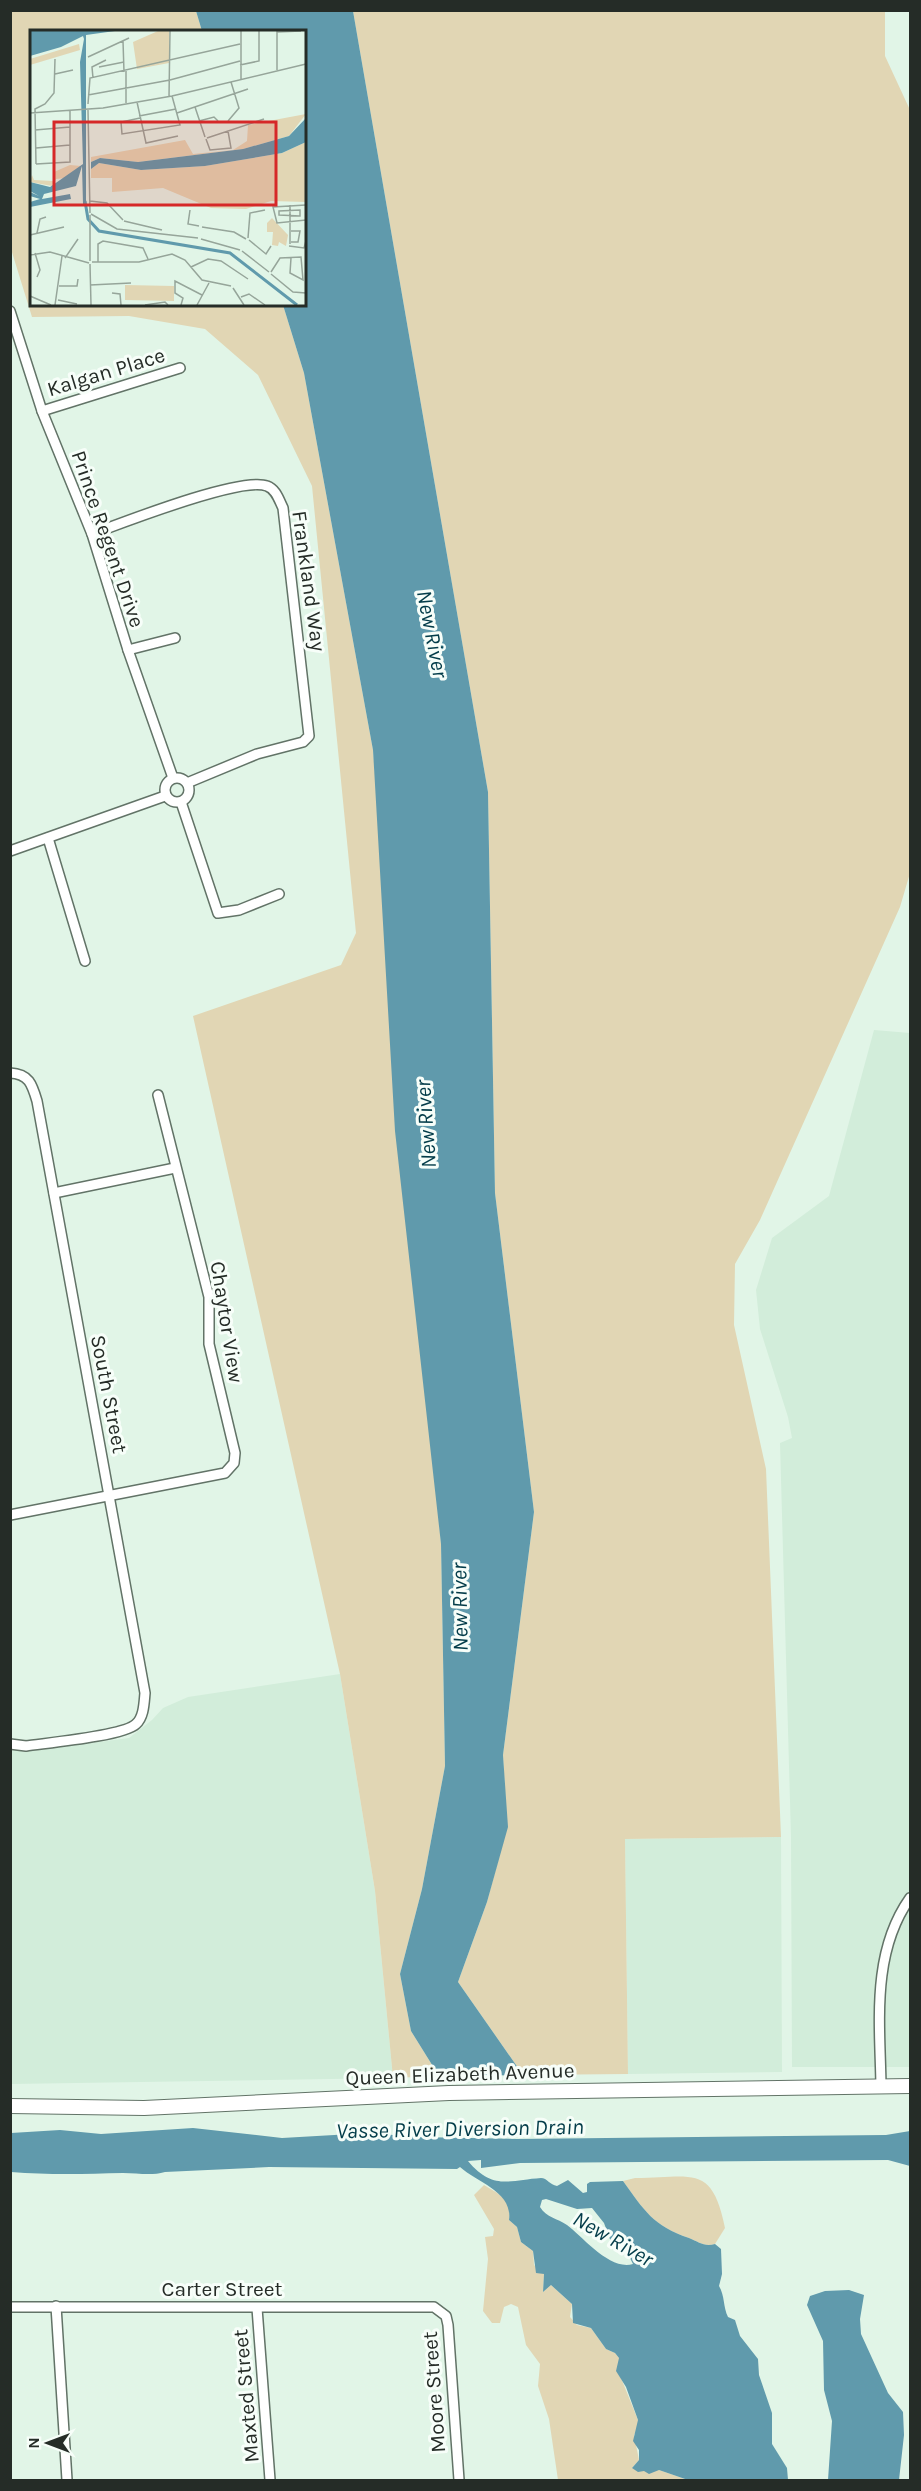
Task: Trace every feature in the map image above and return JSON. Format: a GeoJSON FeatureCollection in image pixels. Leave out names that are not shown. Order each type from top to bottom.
{"type":"FeatureCollection","features":[{"type":"Feature","properties":{"kind":"street","name":"Prince Regent Drive"},"geometry":{"type":"LineString","coordinates":[[10,311],[42,411],[92,534],[128,650],[173,778]]}},
{"type":"Feature","properties":{"kind":"street","name":"Kalgan Place"},"geometry":{"type":"LineString","coordinates":[[42,411],[180,368]]}},
{"type":"Feature","properties":{"kind":"street","name":"Frankland Way"},"geometry":{"type":"LineString","coordinates":[[92,534],[176,503],[253,484],[267,486],[275,492],[283,508],[309,736],[303,742],[257,754],[187,783]]}},
{"type":"Feature","properties":{"kind":"street"},"geometry":{"type":"LineString","coordinates":[[128,650],[175,638]]}},
{"type":"Feature","properties":{"kind":"street"},"geometry":{"type":"LineString","coordinates":[[173,778],[187,783],[189,792],[181,802],[173,803],[165,796],[165,787],[173,778]]}},
{"type":"Feature","properties":{"kind":"street"},"geometry":{"type":"LineString","coordinates":[[10,851],[165,796]]}},
{"type":"Feature","properties":{"kind":"street"},"geometry":{"type":"LineString","coordinates":[[181,802],[218,913],[239,910],[279,894]]}},
{"type":"Feature","properties":{"kind":"street"},"geometry":{"type":"LineString","coordinates":[[48,838],[85,961]]}},
{"type":"Feature","properties":{"kind":"street","name":"South Street"},"geometry":{"type":"LineString","coordinates":[[10,1073],[22,1074],[32,1083],[110,1494],[145,1693],[142,1713],[136,1724],[121,1732],[26,1746],[10,1744]]}},
{"type":"Feature","properties":{"kind":"street","name":"Chaytor View"},"geometry":{"type":"LineString","coordinates":[[110,1494],[225,1473],[234,1463],[235,1453],[209,1344],[209,1297],[158,1095]]}},
{"type":"Feature","properties":{"kind":"street"},"geometry":{"type":"LineString","coordinates":[[54,1193],[175,1168]]}},
{"type":"Feature","properties":{"kind":"street"},"geometry":{"type":"LineString","coordinates":[[10,1515],[110,1494]]}},
{"type":"Feature","properties":{"kind":"street"},"geometry":{"type":"LineString","coordinates":[[881,2086],[880,1980],[891,1940],[910,1899]]}},
{"type":"Feature","properties":{"kind":"street","name":"Queen Elizabeth Avenue"},"geometry":{"type":"LineString","coordinates":[[10,2106],[144,2108],[449,2094],[910,2086]]}},
{"type":"Feature","properties":{"kind":"street","name":"Carter Street"},"geometry":{"type":"LineString","coordinates":[[10,2307],[257,2308],[418,2305],[434,2307]]}},
{"type":"Feature","properties":{"kind":"street"},"geometry":{"type":"LineString","coordinates":[[56,2306],[67,2481]]}},
{"type":"Feature","properties":{"kind":"street","name":"Moore Street"},"geometry":{"type":"LineString","coordinates":[[434,2307],[446,2316],[448,2325],[459,2481]]}},
{"type":"Feature","properties":{"kind":"street","name":"Maxted Street"},"geometry":{"type":"LineString","coordinates":[[257,2308],[270,2481]]}},
{"type":"Feature","properties":{"kind":"shaded area"},"geometry":{"type":"Polygon","coordinates":[[[10,11],[196,11],[202,30],[30,30],[30,306],[283,306],[304,373],[373,750],[441,1544],[445,1766],[422,1889],[400,1974],[411,2031],[439,2076],[393,2078],[375,1891],[340,1674],[193,1016],[341,965],[356,933],[312,486],[258,375],[205,329],[129,316],[32,317],[11,249],[10,11]]]}},
{"type":"Feature","properties":{"kind":"shaded area"},"geometry":{"type":"Polygon","coordinates":[[[353,11],[885,11],[885,56],[910,110],[910,873],[900,907],[760,1220],[735,1264],[734,1325],[766,1469],[781,1837],[625,1839],[628,2074],[523,2075],[458,1982],[487,1902],[507,1827],[503,1755],[534,1512],[495,1193],[488,792],[353,11]]]}},
{"type":"Feature","properties":{"kind":"shaded area"},"geometry":{"type":"Polygon","coordinates":[[[874,1030],[910,1033],[910,2067],[792,2067],[791,1837],[780,1443],[792,1438],[788,1417],[760,1329],[756,1290],[772,1238],[829,1196],[874,1030]]]}},
{"type":"Feature","properties":{"kind":"shaded area"},"geometry":{"type":"Polygon","coordinates":[[[340,1674],[375,1891],[393,2078],[11,2084],[11,1749],[31,1751],[129,1738],[163,1708],[188,1697],[340,1674]]]}},
{"type":"Feature","properties":{"kind":"shaded area"},"geometry":{"type":"Polygon","coordinates":[[[781,1837],[782,2072],[628,2074],[625,1839],[781,1837]]]}},
{"type":"Feature","properties":{"kind":"shaded area"},"geometry":{"type":"Polygon","coordinates":[[[685,2177],[706,2184],[720,2207],[725,2228],[715,2244],[702,2244],[666,2228],[650,2216],[623,2181],[635,2178],[685,2177]]]}},
{"type":"Feature","properties":{"kind":"shaded area"},"geometry":{"type":"Polygon","coordinates":[[[484,2185],[504,2198],[507,2203],[510,2213],[509,2220],[517,2227],[521,2242],[533,2251],[534,2265],[544,2274],[543,2292],[551,2285],[572,2304],[570,2317],[577,2325],[591,2328],[606,2349],[615,2353],[619,2358],[619,2373],[638,2420],[638,2428],[634,2435],[639,2460],[632,2468],[659,2470],[688,2480],[558,2480],[549,2419],[538,2386],[540,2364],[526,2345],[518,2307],[511,2304],[504,2307],[500,2323],[492,2323],[483,2311],[488,2259],[485,2237],[493,2236],[494,2229],[474,2195],[484,2185]]]}},
{"type":"Feature","properties":{"kind":"water","name":"New River"},"geometry":{"type":"Polygon","coordinates":[[[196,11],[353,11],[488,792],[495,1193],[534,1512],[503,1755],[508,1827],[487,1902],[458,1982],[523,2075],[439,2076],[411,2031],[400,1974],[422,1889],[445,1766],[441,1544],[395,1131],[373,750],[304,373],[283,306],[306,306],[306,30],[202,30],[196,11]]]}},
{"type":"Feature","properties":{"kind":"water","name":"New River"},"geometry":{"type":"Polygon","coordinates":[[[193,2128],[282,2138],[369,2133],[418,2137],[517,2139],[886,2135],[910,2131],[910,2166],[888,2160],[520,2163],[481,2168],[481,2160],[468,2161],[486,2177],[494,2180],[502,2182],[541,2178],[557,2186],[568,2180],[583,2193],[587,2192],[587,2184],[590,2182],[623,2181],[650,2216],[666,2228],[705,2244],[715,2244],[721,2249],[722,2274],[719,2286],[726,2313],[728,2317],[735,2320],[740,2336],[758,2359],[759,2375],[772,2413],[772,2444],[787,2468],[788,2480],[688,2480],[659,2470],[649,2474],[632,2468],[639,2460],[639,2450],[633,2441],[638,2420],[626,2387],[616,2371],[619,2358],[615,2353],[606,2349],[591,2328],[573,2323],[572,2304],[551,2285],[543,2292],[544,2274],[536,2273],[533,2251],[521,2242],[517,2227],[509,2220],[506,2202],[493,2189],[460,2167],[457,2169],[269,2167],[150,2174],[11,2172],[11,2133],[60,2130],[101,2134],[193,2128]],[[546,2199],[542,2200],[540,2207],[549,2216],[567,2225],[606,2258],[624,2265],[633,2264],[628,2254],[611,2242],[604,2223],[592,2208],[577,2209],[546,2199]]]}},
{"type":"Feature","properties":{"kind":"water"},"geometry":{"type":"Polygon","coordinates":[[[849,2290],[864,2295],[860,2319],[861,2334],[888,2393],[903,2412],[904,2435],[899,2480],[828,2480],[832,2421],[824,2390],[823,2341],[807,2305],[810,2296],[825,2291],[849,2290]]]}},
{"type":"Feature","properties":{"kind":"water label","name":"Vasse River Diversion Drain"},"geometry":{"type":"Point","coordinates":[460,2129]}}]}
